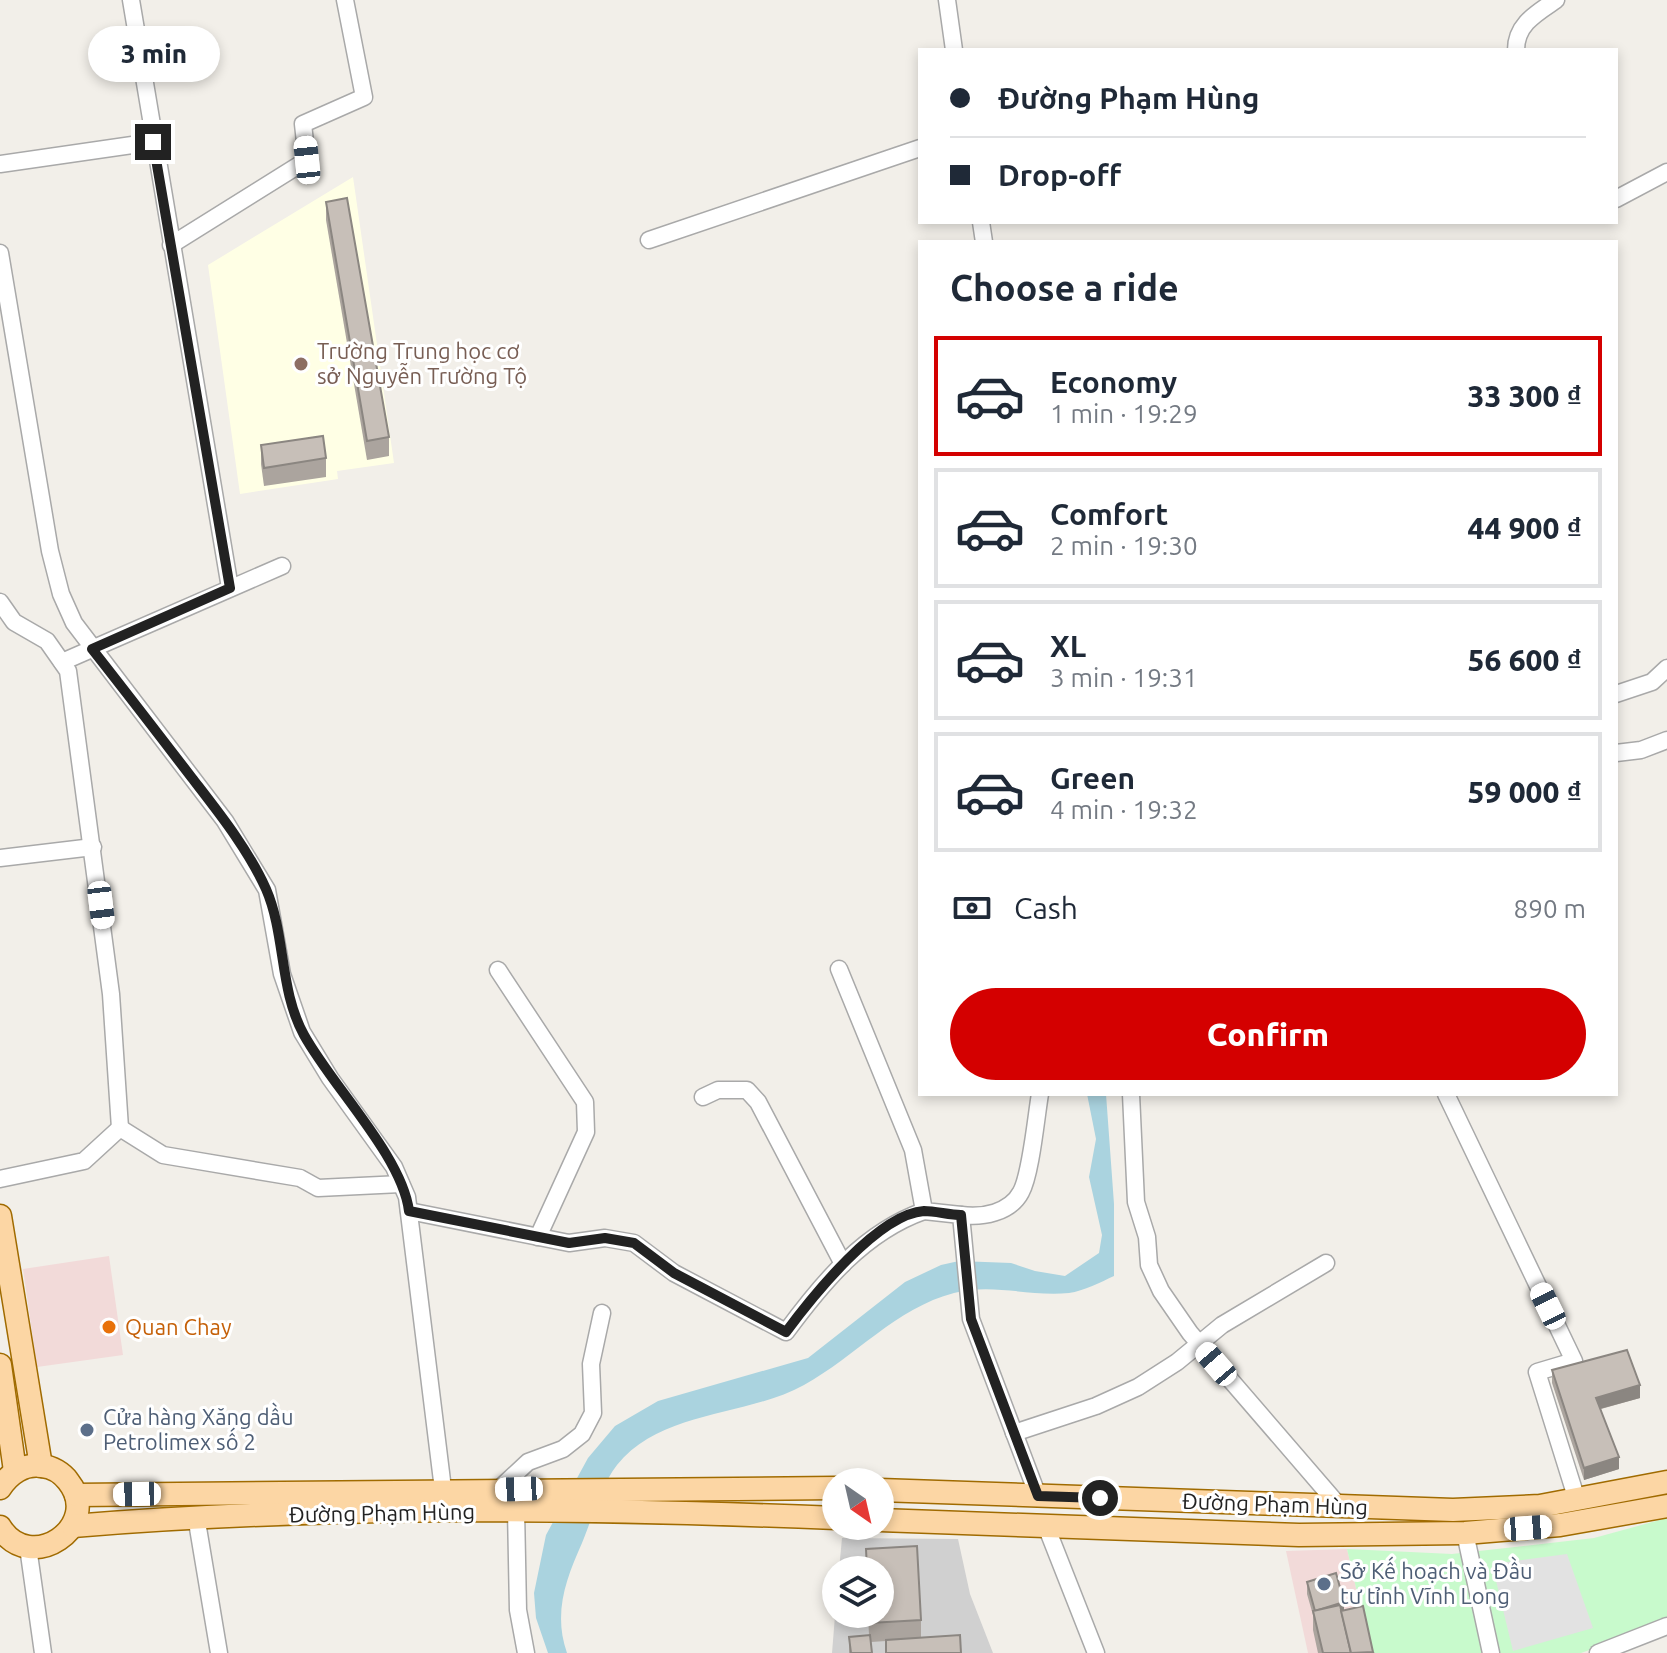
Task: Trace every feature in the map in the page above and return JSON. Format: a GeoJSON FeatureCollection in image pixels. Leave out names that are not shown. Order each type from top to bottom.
{"type":"FeatureCollection","features":[{"type":"Feature","properties":{"kind":"main road"},"geometry":{"type":"LineString","coordinates":[[0,1216],[41,1466]]}},
{"type":"Feature","properties":{"kind":"main road"},"geometry":{"type":"LineString","coordinates":[[0,1369],[8,1479],[41,1466],[65,1477],[76,1495],[77,1513],[73,1526],[52,1545],[28,1547],[12,1541],[1,1529]]}},
{"type":"Feature","properties":{"kind":"main road","name":"Đường Phạm Hùng"},"geometry":{"type":"LineString","coordinates":[[894,1491],[1453,1510],[1540,1506],[1667,1482]]}},
{"type":"Feature","properties":{"kind":"main road","name":"Đường Phạm Hùng"},"geometry":{"type":"LineString","coordinates":[[76,1495],[540,1489],[726,1502],[822,1516]]}},
{"type":"Feature","properties":{"kind":"main road","name":"Đường Phạm Hùng"},"geometry":{"type":"LineString","coordinates":[[73,1526],[196,1516],[516,1510],[726,1502],[822,1490]]}},
{"type":"Feature","properties":{"kind":"main road"},"geometry":{"type":"LineString","coordinates":[[1299,1535],[1302,1506]]}},
{"type":"Feature","properties":{"kind":"main road","name":"Đường Phạm Hùng"},"geometry":{"type":"LineString","coordinates":[[894,1521],[1299,1535],[1465,1533],[1560,1525],[1667,1506]]}},
{"type":"Feature","properties":{"kind":"street"},"geometry":{"type":"LineString","coordinates":[[131,0],[230,588]]}},
{"type":"Feature","properties":{"kind":"street"},"geometry":{"type":"LineString","coordinates":[[171,245],[307,160],[303,124],[364,97],[345,0]]}},
{"type":"Feature","properties":{"kind":"street"},"geometry":{"type":"LineString","coordinates":[[947,0],[954,48]]}},
{"type":"Feature","properties":{"kind":"street"},"geometry":{"type":"LineString","coordinates":[[1516,48],[1516,39],[1528,19],[1556,0]]}},
{"type":"Feature","properties":{"kind":"street"},"geometry":{"type":"LineString","coordinates":[[0,164],[153,142]]}},
{"type":"Feature","properties":{"kind":"street"},"geometry":{"type":"LineString","coordinates":[[649,240],[918,149]]}},
{"type":"Feature","properties":{"kind":"street"},"geometry":{"type":"LineString","coordinates":[[1618,198],[1667,172]]}},
{"type":"Feature","properties":{"kind":"street"},"geometry":{"type":"LineString","coordinates":[[0,253],[50,551],[61,594],[74,623],[92,649],[225,821],[267,890],[282,974],[302,1032],[330,1078],[394,1167],[401,1184],[409,1211],[443,1489]]}},
{"type":"Feature","properties":{"kind":"street"},"geometry":{"type":"LineString","coordinates":[[62,662],[282,566]]}},
{"type":"Feature","properties":{"kind":"street"},"geometry":{"type":"LineString","coordinates":[[0,602],[14,622],[47,641],[68,671],[111,994],[120,1128]]}},
{"type":"Feature","properties":{"kind":"street"},"geometry":{"type":"LineString","coordinates":[[1618,693],[1652,682],[1667,668]]}},
{"type":"Feature","properties":{"kind":"street"},"geometry":{"type":"LineString","coordinates":[[1618,753],[1641,750],[1667,740]]}},
{"type":"Feature","properties":{"kind":"street"},"geometry":{"type":"LineString","coordinates":[[0,858],[93,847]]}},
{"type":"Feature","properties":{"kind":"street"},"geometry":{"type":"LineString","coordinates":[[839,969],[909,1137],[924,1211]]}},
{"type":"Feature","properties":{"kind":"street"},"geometry":{"type":"LineString","coordinates":[[498,970],[585,1102],[586,1132],[538,1237]]}},
{"type":"Feature","properties":{"kind":"street"},"geometry":{"type":"LineString","coordinates":[[703,1097],[733,1088],[747,1090],[758,1102],[843,1264]]}},
{"type":"Feature","properties":{"kind":"street"},"geometry":{"type":"LineString","coordinates":[[409,1211],[569,1243],[605,1238],[634,1243],[674,1273],[786,1332],[843,1264],[898,1220],[924,1211],[981,1218],[1003,1209],[1021,1193],[1040,1096]]}},
{"type":"Feature","properties":{"kind":"street"},"geometry":{"type":"LineString","coordinates":[[1131,1096],[1132,1169],[1149,1265],[1161,1291],[1199,1344],[1340,1507]]}},
{"type":"Feature","properties":{"kind":"street"},"geometry":{"type":"LineString","coordinates":[[1447,1096],[1574,1361],[1537,1372],[1577,1500]]}},
{"type":"Feature","properties":{"kind":"street"},"geometry":{"type":"LineString","coordinates":[[120,1128],[163,1155],[300,1178],[318,1188],[401,1184]]}},
{"type":"Feature","properties":{"kind":"street"},"geometry":{"type":"LineString","coordinates":[[0,1179],[84,1161],[120,1128]]}},
{"type":"Feature","properties":{"kind":"street"},"geometry":{"type":"LineString","coordinates":[[961,1215],[971,1319],[1038,1496]]}},
{"type":"Feature","properties":{"kind":"street"},"geometry":{"type":"LineString","coordinates":[[1014,1433],[1096,1406],[1138,1387],[1222,1325],[1326,1263]]}},
{"type":"Feature","properties":{"kind":"street"},"geometry":{"type":"LineString","coordinates":[[498,1490],[528,1462],[563,1449],[582,1434],[593,1413],[591,1364],[602,1313]]}},
{"type":"Feature","properties":{"kind":"street"},"geometry":{"type":"LineString","coordinates":[[516,1510],[518,1610],[526,1653]]}},
{"type":"Feature","properties":{"kind":"street"},"geometry":{"type":"LineString","coordinates":[[196,1516],[219,1653]]}},
{"type":"Feature","properties":{"kind":"street"},"geometry":{"type":"LineString","coordinates":[[1046,1526],[1096,1653]]}},
{"type":"Feature","properties":{"kind":"street"},"geometry":{"type":"LineString","coordinates":[[1465,1533],[1491,1653]]}},
{"type":"Feature","properties":{"kind":"street"},"geometry":{"type":"LineString","coordinates":[[28,1547],[43,1653]]}},
{"type":"Feature","properties":{"kind":"street"},"geometry":{"type":"LineString","coordinates":[[1598,1653],[1667,1626]]}},
{"type":"Feature","properties":{"kind":"shaded area","name":"Trường Trung học cơ sở Nguyễn Trường Tộ"},"geometry":{"type":"Polygon","coordinates":[[[353,177],[394,463],[337,471],[338,479],[240,494],[208,265],[353,177]]]}},
{"type":"Feature","properties":{"kind":"shaded area"},"geometry":{"type":"Polygon","coordinates":[[[109,1256],[123,1355],[37,1367],[23,1269],[109,1256]]]}},
{"type":"Feature","properties":{"kind":"shaded area"},"geometry":{"type":"Polygon","coordinates":[[[958,1539],[970,1594],[993,1653],[832,1653],[834,1628],[894,1628],[894,1556],[840,1556],[842,1540],[958,1539]]]}},
{"type":"Feature","properties":{"kind":"shaded area","name":"Sở Kế hoạch và Đầu tư tỉnh Vĩnh Long"},"geometry":{"type":"Polygon","coordinates":[[[1347,1549],[1371,1653],[1308,1653],[1286,1551],[1347,1549]]]}},
{"type":"Feature","properties":{"kind":"shaded area"},"geometry":{"type":"Polygon","coordinates":[[[1567,1554],[1593,1628],[1513,1651],[1492,1564],[1567,1554]]]}},
{"type":"Feature","properties":{"kind":"green space"},"geometry":{"type":"Polygon","coordinates":[[[1667,1518],[1667,1623],[1581,1653],[1371,1653],[1347,1549],[1452,1554],[1594,1538],[1667,1518]]]}},
{"type":"Feature","properties":{"kind":"water"},"geometry":{"type":"Polygon","coordinates":[[[1087,1096],[1106,1096],[1114,1204],[1114,1276],[1069,1293],[983,1289],[933,1300],[894,1321],[804,1385],[757,1403],[681,1424],[636,1447],[617,1465],[606,1482],[571,1570],[561,1610],[567,1653],[548,1653],[536,1618],[534,1593],[546,1535],[588,1458],[615,1426],[658,1401],[808,1358],[905,1282],[941,1265],[959,1261],[1011,1263],[1065,1276],[1099,1253],[1102,1235],[1089,1177],[1096,1139],[1087,1096]]]}},
{"type":"Feature","properties":{"kind":"building"},"geometry":{"type":"Polygon","coordinates":[[[347,198],[389,437],[367,441],[326,202],[347,198]]]}},
{"type":"Feature","properties":{"kind":"building"},"geometry":{"type":"Polygon","coordinates":[[[323,436],[326,458],[264,468],[261,445],[323,436]]]}},
{"type":"Feature","properties":{"kind":"building"},"geometry":{"type":"Polygon","coordinates":[[[1627,1350],[1640,1385],[1596,1398],[1619,1457],[1584,1468],[1552,1370],[1627,1350]]]}},
{"type":"Feature","properties":{"kind":"building"},"geometry":{"type":"Polygon","coordinates":[[[917,1546],[921,1620],[894,1622],[894,1556],[866,1556],[866,1549],[917,1546]]]}},
{"type":"Feature","properties":{"kind":"building"},"geometry":{"type":"Polygon","coordinates":[[[1336,1573],[1344,1602],[1315,1611],[1307,1582],[1336,1573]]]}},
{"type":"Feature","properties":{"kind":"building"},"geometry":{"type":"Polygon","coordinates":[[[1340,1605],[1351,1653],[1323,1653],[1313,1611],[1340,1605]]]}},
{"type":"Feature","properties":{"kind":"building"},"geometry":{"type":"Polygon","coordinates":[[[1363,1606],[1373,1652],[1351,1653],[1341,1611],[1363,1606]]]}},
{"type":"Feature","properties":{"kind":"building"},"geometry":{"type":"Polygon","coordinates":[[[870,1635],[872,1653],[851,1653],[849,1637],[870,1635]]]}},
{"type":"Feature","properties":{"kind":"building"},"geometry":{"type":"Polygon","coordinates":[[[960,1635],[961,1653],[886,1653],[886,1640],[960,1635]]]}},
{"type":"Feature","properties":{"kind":"place","name":"Trường Trung học cơ sở Nguyễn Trường Tộ"},"geometry":{"type":"Point","coordinates":[301,364]}},
{"type":"Feature","properties":{"kind":"place","name":"Quan Chay"},"geometry":{"type":"Point","coordinates":[109,1327]}},
{"type":"Feature","properties":{"kind":"place","name":"Cửa hàng Xăng dầu Petrolimex số 2"},"geometry":{"type":"Point","coordinates":[87,1430]}},
{"type":"Feature","properties":{"kind":"place","name":"Sở Kế hoạch và Đầu tư tỉnh Vĩnh Long"},"geometry":{"type":"Point","coordinates":[1324,1584]}},
{"type":"Feature","properties":{"kind":"route"},"geometry":{"type":"LineString","coordinates":[[153,142],[230,588],[92,649],[225,821],[267,890],[282,974],[302,1032],[330,1078],[394,1167],[407,1197],[409,1211],[569,1243],[605,1238],[634,1243],[674,1273],[786,1332],[811,1298],[850,1257],[898,1220],[924,1211],[961,1215],[971,1319],[1038,1496],[1100,1498]]}}]}
